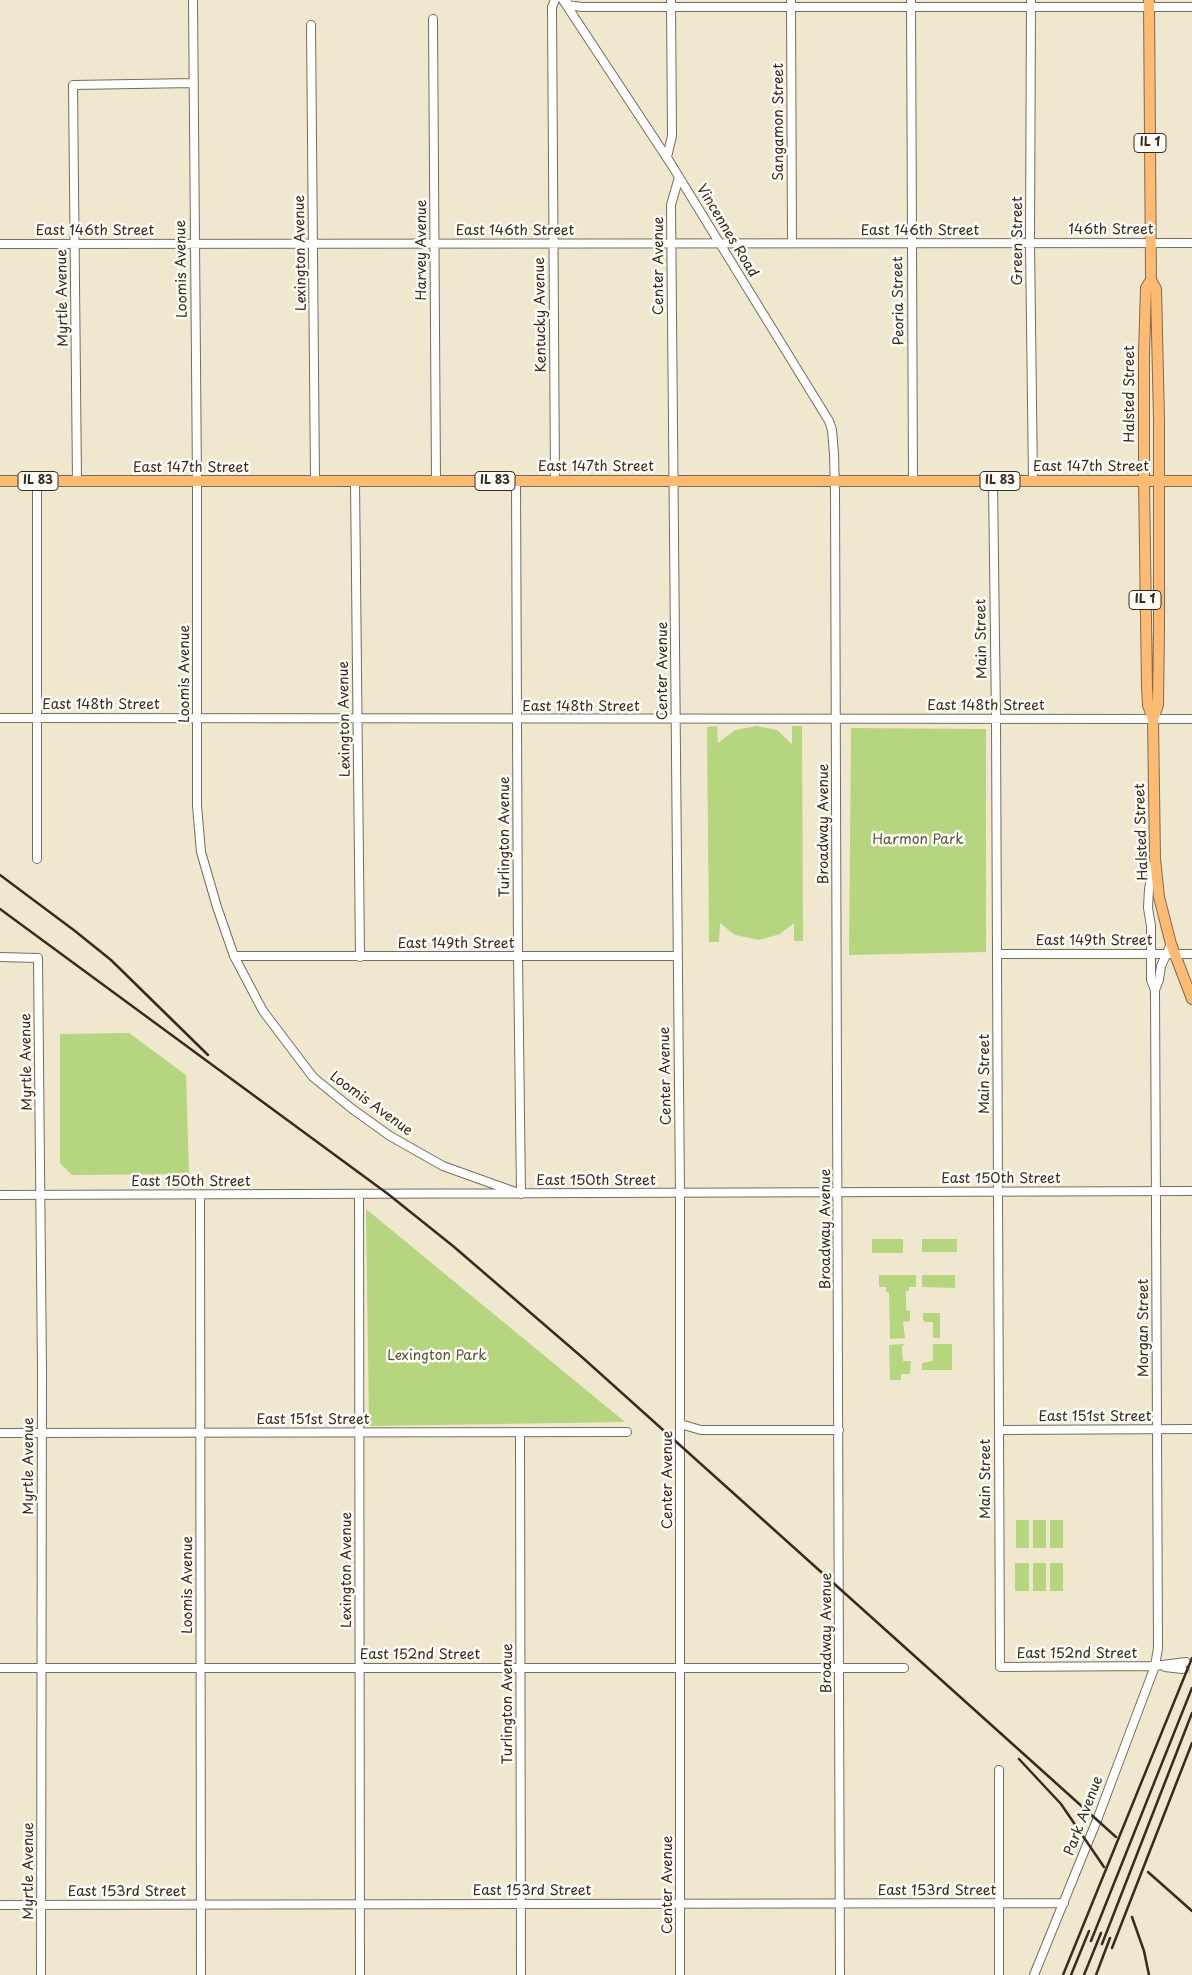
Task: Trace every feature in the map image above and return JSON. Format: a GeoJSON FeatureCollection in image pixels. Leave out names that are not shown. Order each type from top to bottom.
{"type":"FeatureCollection","features":[{"type":"Feature","properties":{"kind":"main road","name":"Halsted Street"},"geometry":{"type":"LineString","coordinates":[[1149,4],[1150,243],[1151,280],[1156,289],[1158,481],[1158,705],[1153,719]]}},
{"type":"Feature","properties":{"kind":"main road","name":"Halsted Street"},"geometry":{"type":"LineString","coordinates":[[1151,280],[1146,288],[1144,481],[1147,687],[1148,705],[1153,719],[1155,859],[1159,896],[1170,951],[1192,999]]}},
{"type":"Feature","properties":{"kind":"main road","name":"East 147th Street"},"geometry":{"type":"LineString","coordinates":[[0,482],[1192,481]]}},
{"type":"Feature","properties":{"kind":"street","name":"Loomis Avenue"},"geometry":{"type":"LineString","coordinates":[[193,0],[198,718],[196,806],[201,852],[234,956],[263,1011],[313,1077],[390,1136],[443,1166],[521,1194]]}},
{"type":"Feature","properties":{"kind":"street","name":"Kentucky Avenue"},"geometry":{"type":"LineString","coordinates":[[555,481],[552,7],[556,0]]}},
{"type":"Feature","properties":{"kind":"street"},"geometry":{"type":"LineString","coordinates":[[565,2],[1031,3],[1149,4],[1192,7]]}},
{"type":"Feature","properties":{"kind":"street","name":"Vincennes Road"},"geometry":{"type":"LineString","coordinates":[[565,2],[679,177],[829,421],[834,454],[834,482]]}},
{"type":"Feature","properties":{"kind":"street"},"geometry":{"type":"LineString","coordinates":[[666,157],[672,136],[671,3]]}},
{"type":"Feature","properties":{"kind":"street","name":"Sangamon Street"},"geometry":{"type":"LineString","coordinates":[[791,3],[792,243]]}},
{"type":"Feature","properties":{"kind":"street","name":"Peoria Street"},"geometry":{"type":"LineString","coordinates":[[911,3],[912,482]]}},
{"type":"Feature","properties":{"kind":"street","name":"Green Street"},"geometry":{"type":"LineString","coordinates":[[1031,3],[1030,243],[1033,482]]}},
{"type":"Feature","properties":{"kind":"street","name":"Harvey Avenue"},"geometry":{"type":"LineString","coordinates":[[433,19],[436,481]]}},
{"type":"Feature","properties":{"kind":"street","name":"Lexington Avenue"},"geometry":{"type":"LineString","coordinates":[[311,25],[316,481]]}},
{"type":"Feature","properties":{"kind":"street","name":"Myrtle Avenue"},"geometry":{"type":"LineString","coordinates":[[77,481],[73,85],[194,83]]}},
{"type":"Feature","properties":{"kind":"street","name":"Center Avenue"},"geometry":{"type":"LineString","coordinates":[[679,177],[671,205],[680,1194],[680,1975]]}},
{"type":"Feature","properties":{"kind":"street","name":"East 146th Street"},"geometry":{"type":"LineString","coordinates":[[0,244],[1030,243]]}},
{"type":"Feature","properties":{"kind":"street","name":"146th Street"},"geometry":{"type":"LineString","coordinates":[[1030,243],[1192,243]]}},
{"type":"Feature","properties":{"kind":"street"},"geometry":{"type":"LineString","coordinates":[[37,481],[37,859]]}},
{"type":"Feature","properties":{"kind":"street","name":"Lexington Avenue"},"geometry":{"type":"LineString","coordinates":[[355,481],[360,957]]}},
{"type":"Feature","properties":{"kind":"street","name":"Turlington Avenue"},"geometry":{"type":"LineString","coordinates":[[516,481],[521,1194]]}},
{"type":"Feature","properties":{"kind":"street","name":"Broadway Avenue"},"geometry":{"type":"LineString","coordinates":[[834,482],[840,1975]]}},
{"type":"Feature","properties":{"kind":"street","name":"Main Street"},"geometry":{"type":"LineString","coordinates":[[993,482],[996,718],[1000,1667]]}},
{"type":"Feature","properties":{"kind":"street","name":"East 148th Street"},"geometry":{"type":"LineString","coordinates":[[0,718],[517,720],[836,718],[1192,719]]}},
{"type":"Feature","properties":{"kind":"street","name":"Morgan Street"},"geometry":{"type":"LineString","coordinates":[[1155,859],[1148,889],[1151,980],[1155,990],[1158,1648],[1155,1666]]}},
{"type":"Feature","properties":{"kind":"street","name":"East 149th Street"},"geometry":{"type":"LineString","coordinates":[[997,954],[1150,954],[1170,951],[1192,954]]}},
{"type":"Feature","properties":{"kind":"street","name":"Morgan Street"},"geometry":{"type":"LineString","coordinates":[[1155,990],[1160,971],[1170,951]]}},
{"type":"Feature","properties":{"kind":"street","name":"East 149th Street"},"geometry":{"type":"LineString","coordinates":[[234,956],[678,956]]}},
{"type":"Feature","properties":{"kind":"street","name":"Myrtle Avenue"},"geometry":{"type":"LineString","coordinates":[[0,957],[38,958],[41,1195],[41,1975]]}},
{"type":"Feature","properties":{"kind":"street","name":"East 150th Street"},"geometry":{"type":"LineString","coordinates":[[0,1196],[1192,1191]]}},
{"type":"Feature","properties":{"kind":"street","name":"Lexington Avenue"},"geometry":{"type":"LineString","coordinates":[[359,1194],[360,1975]]}},
{"type":"Feature","properties":{"kind":"street","name":"Loomis Avenue"},"geometry":{"type":"LineString","coordinates":[[200,1195],[201,1975]]}},
{"type":"Feature","properties":{"kind":"street"},"geometry":{"type":"LineString","coordinates":[[680,1424],[701,1430],[839,1430]]}},
{"type":"Feature","properties":{"kind":"street","name":"East 151st Street"},"geometry":{"type":"LineString","coordinates":[[999,1430],[1192,1429]]}},
{"type":"Feature","properties":{"kind":"street","name":"Turlington Avenue"},"geometry":{"type":"LineString","coordinates":[[520,1432],[520,1975]]}},
{"type":"Feature","properties":{"kind":"street","name":"East 151st Street"},"geometry":{"type":"LineString","coordinates":[[0,1433],[627,1432]]}},
{"type":"Feature","properties":{"kind":"street","name":"East 152nd Street"},"geometry":{"type":"LineString","coordinates":[[1155,1666],[1186,1662]]}},
{"type":"Feature","properties":{"kind":"street","name":"East 152nd Street"},"geometry":{"type":"LineString","coordinates":[[1000,1667],[1155,1666],[1182,1669]]}},
{"type":"Feature","properties":{"kind":"street","name":"Park Avenue"},"geometry":{"type":"LineString","coordinates":[[1034,1975],[1064,1903],[1155,1666]]}},
{"type":"Feature","properties":{"kind":"street","name":"East 152nd Street"},"geometry":{"type":"LineString","coordinates":[[0,1668],[904,1668]]}},
{"type":"Feature","properties":{"kind":"street"},"geometry":{"type":"LineString","coordinates":[[999,1770],[999,1975]]}},
{"type":"Feature","properties":{"kind":"street","name":"East 153rd Street"},"geometry":{"type":"LineString","coordinates":[[0,1905],[1064,1903]]}},
{"type":"Feature","properties":{"kind":"green space"},"geometry":{"type":"Polygon","coordinates":[[[717,726],[718,743],[735,730],[757,726],[777,730],[792,744],[792,726],[802,726],[803,941],[794,941],[794,923],[780,934],[759,940],[735,935],[720,923],[719,942],[709,942],[707,727],[717,726]]]}},
{"type":"Feature","properties":{"kind":"green space","name":"Harmon Park"},"geometry":{"type":"Polygon","coordinates":[[[851,728],[986,729],[986,952],[849,955],[851,728]]]}},
{"type":"Feature","properties":{"kind":"green space"},"geometry":{"type":"Polygon","coordinates":[[[129,1033],[186,1075],[189,1174],[72,1175],[60,1163],[60,1034],[129,1033]]]}},
{"type":"Feature","properties":{"kind":"green space","name":"Lexington Park"},"geometry":{"type":"Polygon","coordinates":[[[366,1209],[625,1422],[369,1426],[366,1209]]]}},
{"type":"Feature","properties":{"kind":"green space"},"geometry":{"type":"Polygon","coordinates":[[[872,1239],[903,1239],[903,1253],[872,1253],[872,1239]]]}},
{"type":"Feature","properties":{"kind":"green space"},"geometry":{"type":"Polygon","coordinates":[[[922,1239],[957,1239],[957,1252],[922,1252],[922,1239]]]}},
{"type":"Feature","properties":{"kind":"green space"},"geometry":{"type":"Polygon","coordinates":[[[879,1275],[916,1275],[916,1287],[909,1287],[909,1291],[906,1291],[906,1310],[910,1311],[910,1321],[903,1322],[905,1338],[890,1339],[889,1293],[886,1292],[886,1287],[879,1287],[879,1275]]]}},
{"type":"Feature","properties":{"kind":"green space"},"geometry":{"type":"Polygon","coordinates":[[[922,1275],[955,1275],[955,1288],[922,1287],[922,1275]]]}},
{"type":"Feature","properties":{"kind":"green space"},"geometry":{"type":"Polygon","coordinates":[[[923,1313],[940,1313],[940,1338],[933,1338],[933,1322],[925,1322],[923,1320],[923,1313]]]}},
{"type":"Feature","properties":{"kind":"green space"},"geometry":{"type":"Polygon","coordinates":[[[904,1344],[902,1347],[903,1361],[911,1361],[910,1374],[901,1374],[901,1380],[890,1380],[889,1345],[904,1344]]]}},
{"type":"Feature","properties":{"kind":"green space"},"geometry":{"type":"Polygon","coordinates":[[[933,1344],[952,1344],[952,1370],[922,1370],[922,1363],[933,1361],[933,1344]]]}},
{"type":"Feature","properties":{"kind":"green space"},"geometry":{"type":"Polygon","coordinates":[[[1016,1520],[1029,1520],[1029,1548],[1016,1548],[1016,1520]]]}},
{"type":"Feature","properties":{"kind":"green space"},"geometry":{"type":"Polygon","coordinates":[[[1033,1520],[1046,1520],[1046,1548],[1033,1548],[1033,1520]]]}},
{"type":"Feature","properties":{"kind":"green space"},"geometry":{"type":"Polygon","coordinates":[[[1050,1520],[1063,1520],[1063,1548],[1050,1548],[1050,1520]]]}},
{"type":"Feature","properties":{"kind":"green space"},"geometry":{"type":"Polygon","coordinates":[[[1015,1563],[1029,1563],[1029,1591],[1015,1591],[1015,1563]]]}},
{"type":"Feature","properties":{"kind":"green space"},"geometry":{"type":"Polygon","coordinates":[[[1033,1563],[1046,1563],[1046,1591],[1033,1591],[1033,1563]]]}},
{"type":"Feature","properties":{"kind":"green space"},"geometry":{"type":"Polygon","coordinates":[[[1050,1563],[1063,1563],[1063,1591],[1050,1591],[1050,1563]]]}},
{"type":"Feature","properties":{"kind":"tunnel"},"geometry":{"type":"LineString","coordinates":[[1182,1669],[1192,1669]]}},
{"type":"Feature","properties":{"kind":"railway"},"geometry":{"type":"LineString","coordinates":[[0,875],[111,960],[208,1055]]}},
{"type":"Feature","properties":{"kind":"railway"},"geometry":{"type":"LineString","coordinates":[[0,909],[388,1194],[453,1246],[583,1358],[1116,1837]]}},
{"type":"Feature","properties":{"kind":"railway"},"geometry":{"type":"LineString","coordinates":[[1063,1975],[1192,1658]]}},
{"type":"Feature","properties":{"kind":"railway"},"geometry":{"type":"LineString","coordinates":[[1091,1941],[1192,1688]]}},
{"type":"Feature","properties":{"kind":"railway"},"geometry":{"type":"LineString","coordinates":[[1102,1944],[1192,1713]]}},
{"type":"Feature","properties":{"kind":"railway"},"geometry":{"type":"LineString","coordinates":[[1112,1948],[1192,1743]]}},
{"type":"Feature","properties":{"kind":"railway"},"geometry":{"type":"LineString","coordinates":[[1019,1759],[1061,1804],[1104,1867]]}},
{"type":"Feature","properties":{"kind":"railway"},"geometry":{"type":"LineString","coordinates":[[1148,1872],[1192,1911]]}},
{"type":"Feature","properties":{"kind":"railway"},"geometry":{"type":"LineString","coordinates":[[1132,1917],[1144,1951],[1149,1975]]}},
{"type":"Feature","properties":{"kind":"railway"},"geometry":{"type":"LineString","coordinates":[[1071,1975],[1089,1931]]}},
{"type":"Feature","properties":{"kind":"railway"},"geometry":{"type":"LineString","coordinates":[[1084,1975],[1101,1933]]}},
{"type":"Feature","properties":{"kind":"railway"},"geometry":{"type":"LineString","coordinates":[[1096,1975],[1110,1938]]}}]}
